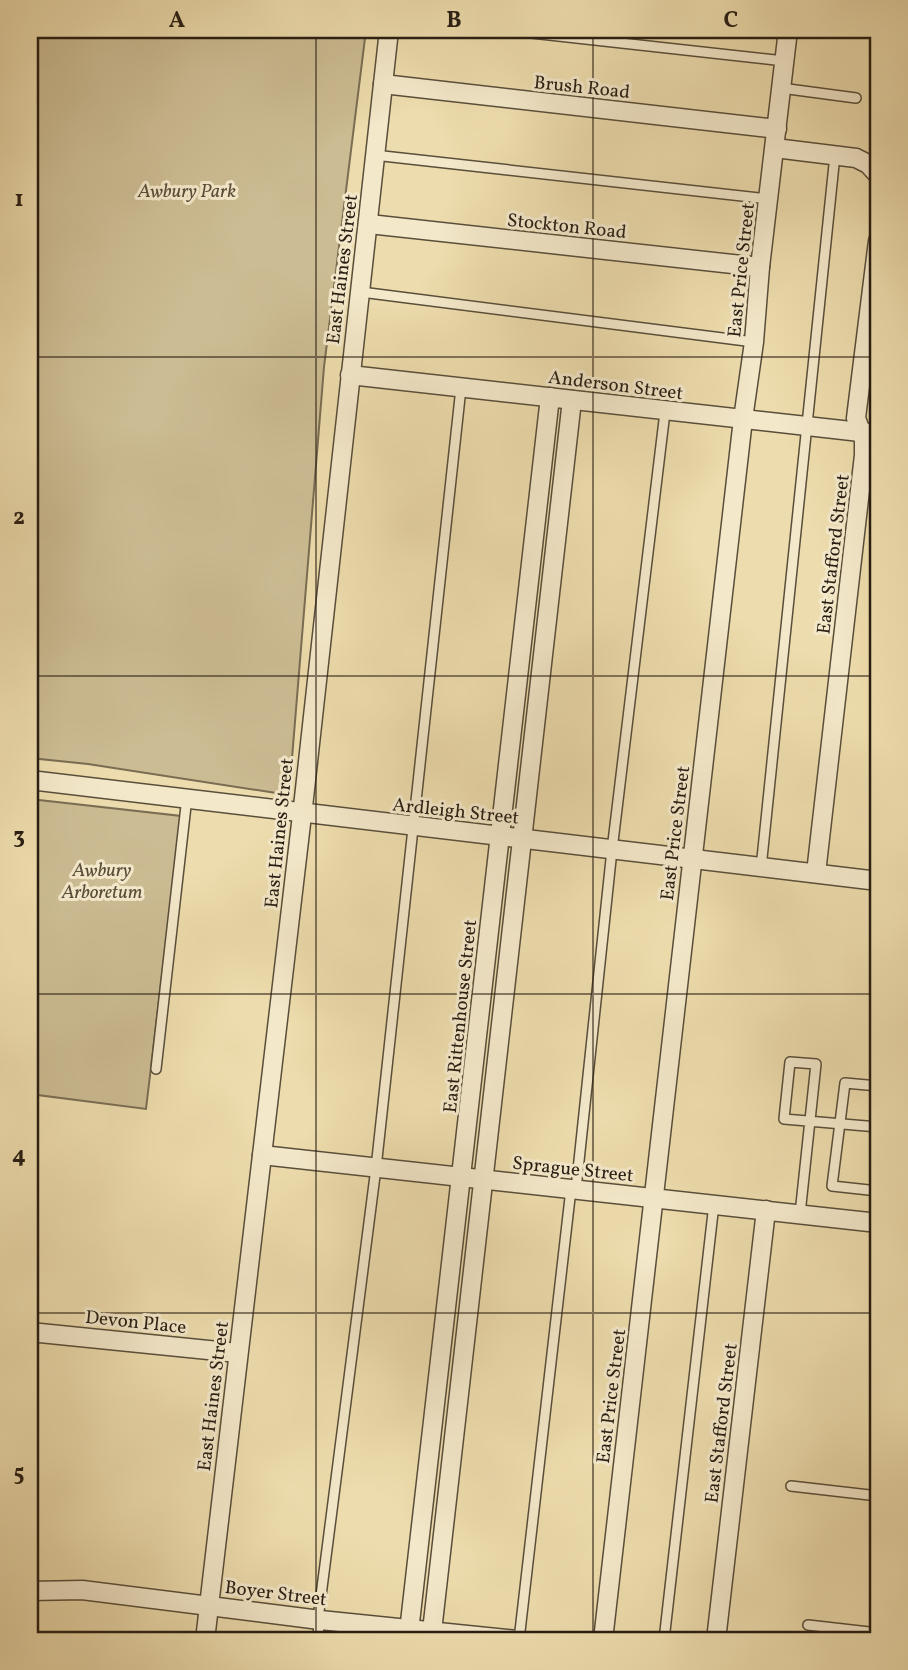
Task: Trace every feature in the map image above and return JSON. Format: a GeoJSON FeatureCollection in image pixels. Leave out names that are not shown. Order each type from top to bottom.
{"type":"FeatureCollection","features":[{"type":"Feature","properties":{"kind":"street","name":"East Haines Street"},"geometry":{"type":"LineString","coordinates":[[205,1640],[302,814],[389,30]]}},
{"type":"Feature","properties":{"kind":"street","name":"East Price Street"},"geometry":{"type":"LineString","coordinates":[[603,1640],[788,30]]}},
{"type":"Feature","properties":{"kind":"street","name":"Brush Road"},"geometry":{"type":"LineString","coordinates":[[383,84],[777,129]]}},
{"type":"Feature","properties":{"kind":"street"},"geometry":{"type":"LineString","coordinates":[[775,148],[856,158],[868,164],[878,176]]}},
{"type":"Feature","properties":{"kind":"street","name":"Stockton Road"},"geometry":{"type":"LineString","coordinates":[[369,224],[760,267]]}},
{"type":"Feature","properties":{"kind":"street","name":"East Stafford Street"},"geometry":{"type":"LineString","coordinates":[[816,873],[864,440],[869,433],[856,418],[878,241]]}},
{"type":"Feature","properties":{"kind":"street","name":"Anderson Street"},"geometry":{"type":"LineString","coordinates":[[350,375],[869,433]]}},
{"type":"Feature","properties":{"kind":"street","name":"East Rittenhouse Street"},"geometry":{"type":"LineString","coordinates":[[409,1634],[550,397]]}},
{"type":"Feature","properties":{"kind":"street"},"geometry":{"type":"LineString","coordinates":[[431,1635],[572,400]]}},
{"type":"Feature","properties":{"kind":"street","name":"Ardleigh Street"},"geometry":{"type":"LineString","coordinates":[[30,780],[878,881]]}},
{"type":"Feature","properties":{"kind":"street","name":"Sprague Street"},"geometry":{"type":"LineString","coordinates":[[262,1155],[878,1223]]}},
{"type":"Feature","properties":{"kind":"street","name":"East Stafford Street"},"geometry":{"type":"LineString","coordinates":[[716,1640],[766,1210]]}},
{"type":"Feature","properties":{"kind":"street","name":"Devon Place"},"geometry":{"type":"LineString","coordinates":[[30,1332],[238,1353]]}},
{"type":"Feature","properties":{"kind":"street","name":"Boyer Street"},"geometry":{"type":"LineString","coordinates":[[30,1591],[82,1590],[409,1634],[518,1640]]}},
{"type":"Feature","properties":{"kind":"lane"},"geometry":{"type":"LineString","coordinates":[[504,30],[784,61]]}},
{"type":"Feature","properties":{"kind":"lane"},"geometry":{"type":"LineString","coordinates":[[781,88],[856,98]]}},
{"type":"Feature","properties":{"kind":"lane"},"geometry":{"type":"LineString","coordinates":[[374,155],[769,199]]}},
{"type":"Feature","properties":{"kind":"lane"},"geometry":{"type":"LineString","coordinates":[[761,868],[835,155]]}},
{"type":"Feature","properties":{"kind":"lane"},"geometry":{"type":"LineString","coordinates":[[361,292],[754,342]]}},
{"type":"Feature","properties":{"kind":"lane"},"geometry":{"type":"LineString","coordinates":[[317,1640],[376,1168],[461,388]]}},
{"type":"Feature","properties":{"kind":"lane"},"geometry":{"type":"LineString","coordinates":[[518,1640],[666,412]]}},
{"type":"Feature","properties":{"kind":"lane"},"geometry":{"type":"LineString","coordinates":[[156,1069],[187,797]]}},
{"type":"Feature","properties":{"kind":"lane"},"geometry":{"type":"LineString","coordinates":[[800,1214],[810,1121],[816,1064],[790,1062],[784,1119],[810,1121],[841,1123],[878,1127]]}},
{"type":"Feature","properties":{"kind":"lane"},"geometry":{"type":"LineString","coordinates":[[878,1086],[845,1083],[832,1186],[878,1191]]}},
{"type":"Feature","properties":{"kind":"lane"},"geometry":{"type":"LineString","coordinates":[[664,1640],[714,1204]]}},
{"type":"Feature","properties":{"kind":"lane"},"geometry":{"type":"LineString","coordinates":[[791,1486],[878,1496]]}},
{"type":"Feature","properties":{"kind":"lane"},"geometry":{"type":"LineString","coordinates":[[808,1625],[878,1633]]}},
{"type":"Feature","properties":{"kind":"green space","name":"Awbury Park"},"geometry":{"type":"Polygon","coordinates":[[[30,30],[366,30],[324,367],[289,795],[88,764],[30,758],[30,30]]]}},
{"type":"Feature","properties":{"kind":"green space","name":"Awbury Arboretum"},"geometry":{"type":"Polygon","coordinates":[[[30,799],[181,816],[146,1109],[30,1094],[30,799]]]}}]}
